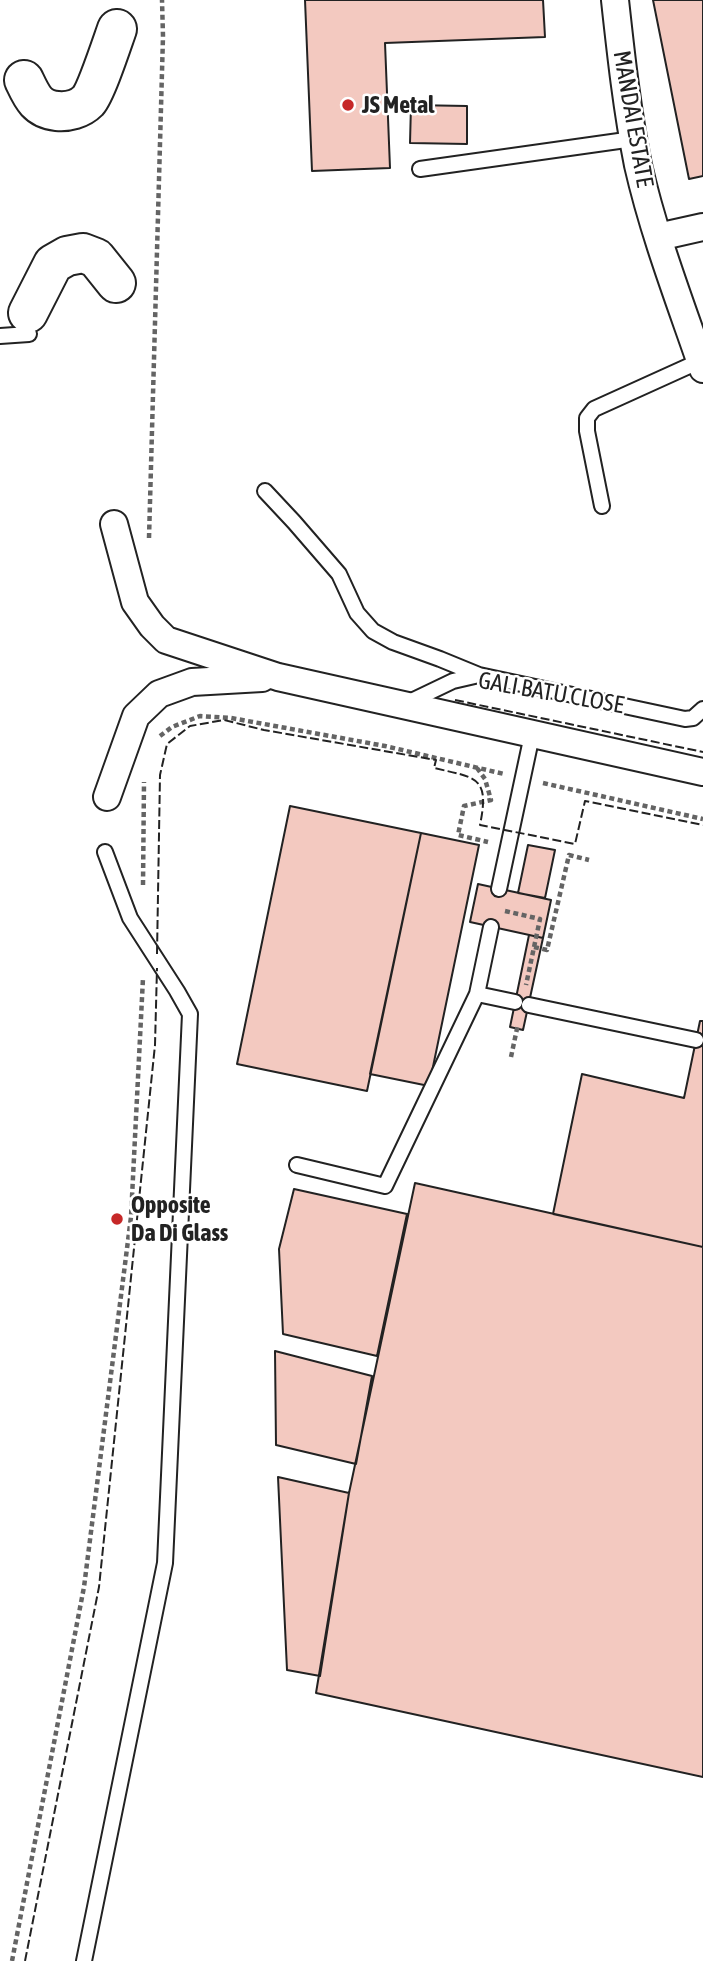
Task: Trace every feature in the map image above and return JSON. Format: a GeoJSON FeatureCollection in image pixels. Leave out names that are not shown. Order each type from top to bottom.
{"type":"FeatureCollection","features":[{"type":"Feature","properties":{"kind":"main road"},"geometry":{"type":"LineString","coordinates":[[24,80],[36,103],[46,109],[76,109],[89,100],[117,29]]}},
{"type":"Feature","properties":{"kind":"main road"},"geometry":{"type":"LineString","coordinates":[[19,327],[52,264],[67,256],[83,253],[96,258],[116,283]]}},
{"type":"Feature","properties":{"kind":"street","name":"MANDAI ESTATE"},"geometry":{"type":"LineString","coordinates":[[615,0],[633,139],[657,237],[702,365]]}},
{"type":"Feature","properties":{"kind":"street"},"geometry":{"type":"LineString","coordinates":[[657,237],[703,227]]}},
{"type":"Feature","properties":{"kind":"street","name":"GALI BATU CLOSE"},"geometry":{"type":"LineString","coordinates":[[114,524],[135,602],[166,640],[278,677],[703,772]]}},
{"type":"Feature","properties":{"kind":"street","name":"GALI BATU CLOSE"},"geometry":{"type":"LineString","coordinates":[[107,797],[136,716],[159,694],[192,682],[278,677]]}},
{"type":"Feature","properties":{"kind":"lane"},"geometry":{"type":"LineString","coordinates":[[420,169],[633,139]]}},
{"type":"Feature","properties":{"kind":"lane"},"geometry":{"type":"LineString","coordinates":[[602,506],[587,431],[587,418],[594,409],[702,365]]}},
{"type":"Feature","properties":{"kind":"lane"},"geometry":{"type":"LineString","coordinates":[[265,491],[339,574],[356,613],[373,631],[393,642],[479,675]]}},
{"type":"Feature","properties":{"kind":"lane","name":"GALI BATU CLOSE"},"geometry":{"type":"LineString","coordinates":[[401,706],[453,681],[479,675],[685,719],[693,718],[703,709]]}},
{"type":"Feature","properties":{"kind":"lane"},"geometry":{"type":"LineString","coordinates":[[499,888],[532,734]]}},
{"type":"Feature","properties":{"kind":"lane"},"geometry":{"type":"LineString","coordinates":[[84,1961],[165,1563],[190,1014],[130,918],[105,852]]}},
{"type":"Feature","properties":{"kind":"lane"},"geometry":{"type":"LineString","coordinates":[[297,1166],[385,1186],[477,994],[491,927]]}},
{"type":"Feature","properties":{"kind":"lane"},"geometry":{"type":"LineString","coordinates":[[477,994],[696,1040]]}},
{"type":"Feature","properties":{"kind":"path"},"geometry":{"type":"LineString","coordinates":[[149,549],[162,0]]}},
{"type":"Feature","properties":{"kind":"path"},"geometry":{"type":"LineString","coordinates":[[464,806],[491,800],[485,779],[476,767]]}},
{"type":"Feature","properties":{"kind":"path"},"geometry":{"type":"LineString","coordinates":[[534,947],[547,950],[569,855],[589,860]]}},
{"type":"Feature","properties":{"kind":"building","name":"JS Metal"},"geometry":{"type":"Polygon","coordinates":[[[305,0],[543,0],[545,37],[385,43],[390,168],[312,171],[305,0]]]}},
{"type":"Feature","properties":{"kind":"building"},"geometry":{"type":"Polygon","coordinates":[[[653,0],[703,0],[703,176],[689,179],[653,0]]]}},
{"type":"Feature","properties":{"kind":"building"},"geometry":{"type":"Polygon","coordinates":[[[411,105],[467,106],[467,144],[410,143],[411,105]]]}},
{"type":"Feature","properties":{"kind":"building"},"geometry":{"type":"Polygon","coordinates":[[[290,806],[421,833],[367,1091],[237,1064],[290,806]]]}},
{"type":"Feature","properties":{"kind":"building"},"geometry":{"type":"Polygon","coordinates":[[[421,833],[479,845],[429,1086],[370,1074],[421,833]]]}},
{"type":"Feature","properties":{"kind":"building"},"geometry":{"type":"Polygon","coordinates":[[[528,845],[555,850],[545,898],[518,893],[528,845]]]}},
{"type":"Feature","properties":{"kind":"building"},"geometry":{"type":"Polygon","coordinates":[[[478,884],[551,900],[543,938],[470,922],[478,884]]]}},
{"type":"Feature","properties":{"kind":"building"},"geometry":{"type":"Polygon","coordinates":[[[529,935],[543,938],[523,1030],[510,1027],[529,935]]]}},
{"type":"Feature","properties":{"kind":"building"},"geometry":{"type":"Polygon","coordinates":[[[700,1021],[703,1021],[703,1247],[553,1214],[582,1074],[684,1098],[700,1021]]]}},
{"type":"Feature","properties":{"kind":"building"},"geometry":{"type":"Polygon","coordinates":[[[415,1183],[703,1247],[703,1777],[316,1693],[349,1493],[415,1183]]]}},
{"type":"Feature","properties":{"kind":"building"},"geometry":{"type":"Polygon","coordinates":[[[294,1189],[407,1214],[377,1356],[283,1334],[279,1249],[294,1189]]]}},
{"type":"Feature","properties":{"kind":"building"},"geometry":{"type":"Polygon","coordinates":[[[275,1351],[372,1376],[356,1464],[276,1445],[275,1351]]]}},
{"type":"Feature","properties":{"kind":"building"},"geometry":{"type":"Polygon","coordinates":[[[278,1477],[349,1493],[320,1676],[287,1670],[278,1477]]]}},
{"type":"Feature","properties":{"kind":"fence"},"geometry":{"type":"LineString","coordinates":[[455,700],[703,752]]}},
{"type":"Feature","properties":{"kind":"fence"},"geometry":{"type":"LineString","coordinates":[[157,954],[160,775],[167,744],[190,726],[224,720],[264,730],[436,760],[434,768],[470,778],[481,788],[483,809],[480,825],[575,844],[585,801],[703,825]]}},
{"type":"Feature","properties":{"kind":"fence"},"geometry":{"type":"LineString","coordinates":[[25,1961],[99,1587],[155,1045],[157,968]]}},
{"type":"Feature","properties":{"kind":"place","name":"JS Metal"},"geometry":{"type":"Point","coordinates":[348,105]}},
{"type":"Feature","properties":{"kind":"place","name":"Opposite Da Di Glass"},"geometry":{"type":"Point","coordinates":[117,1219]}}]}
